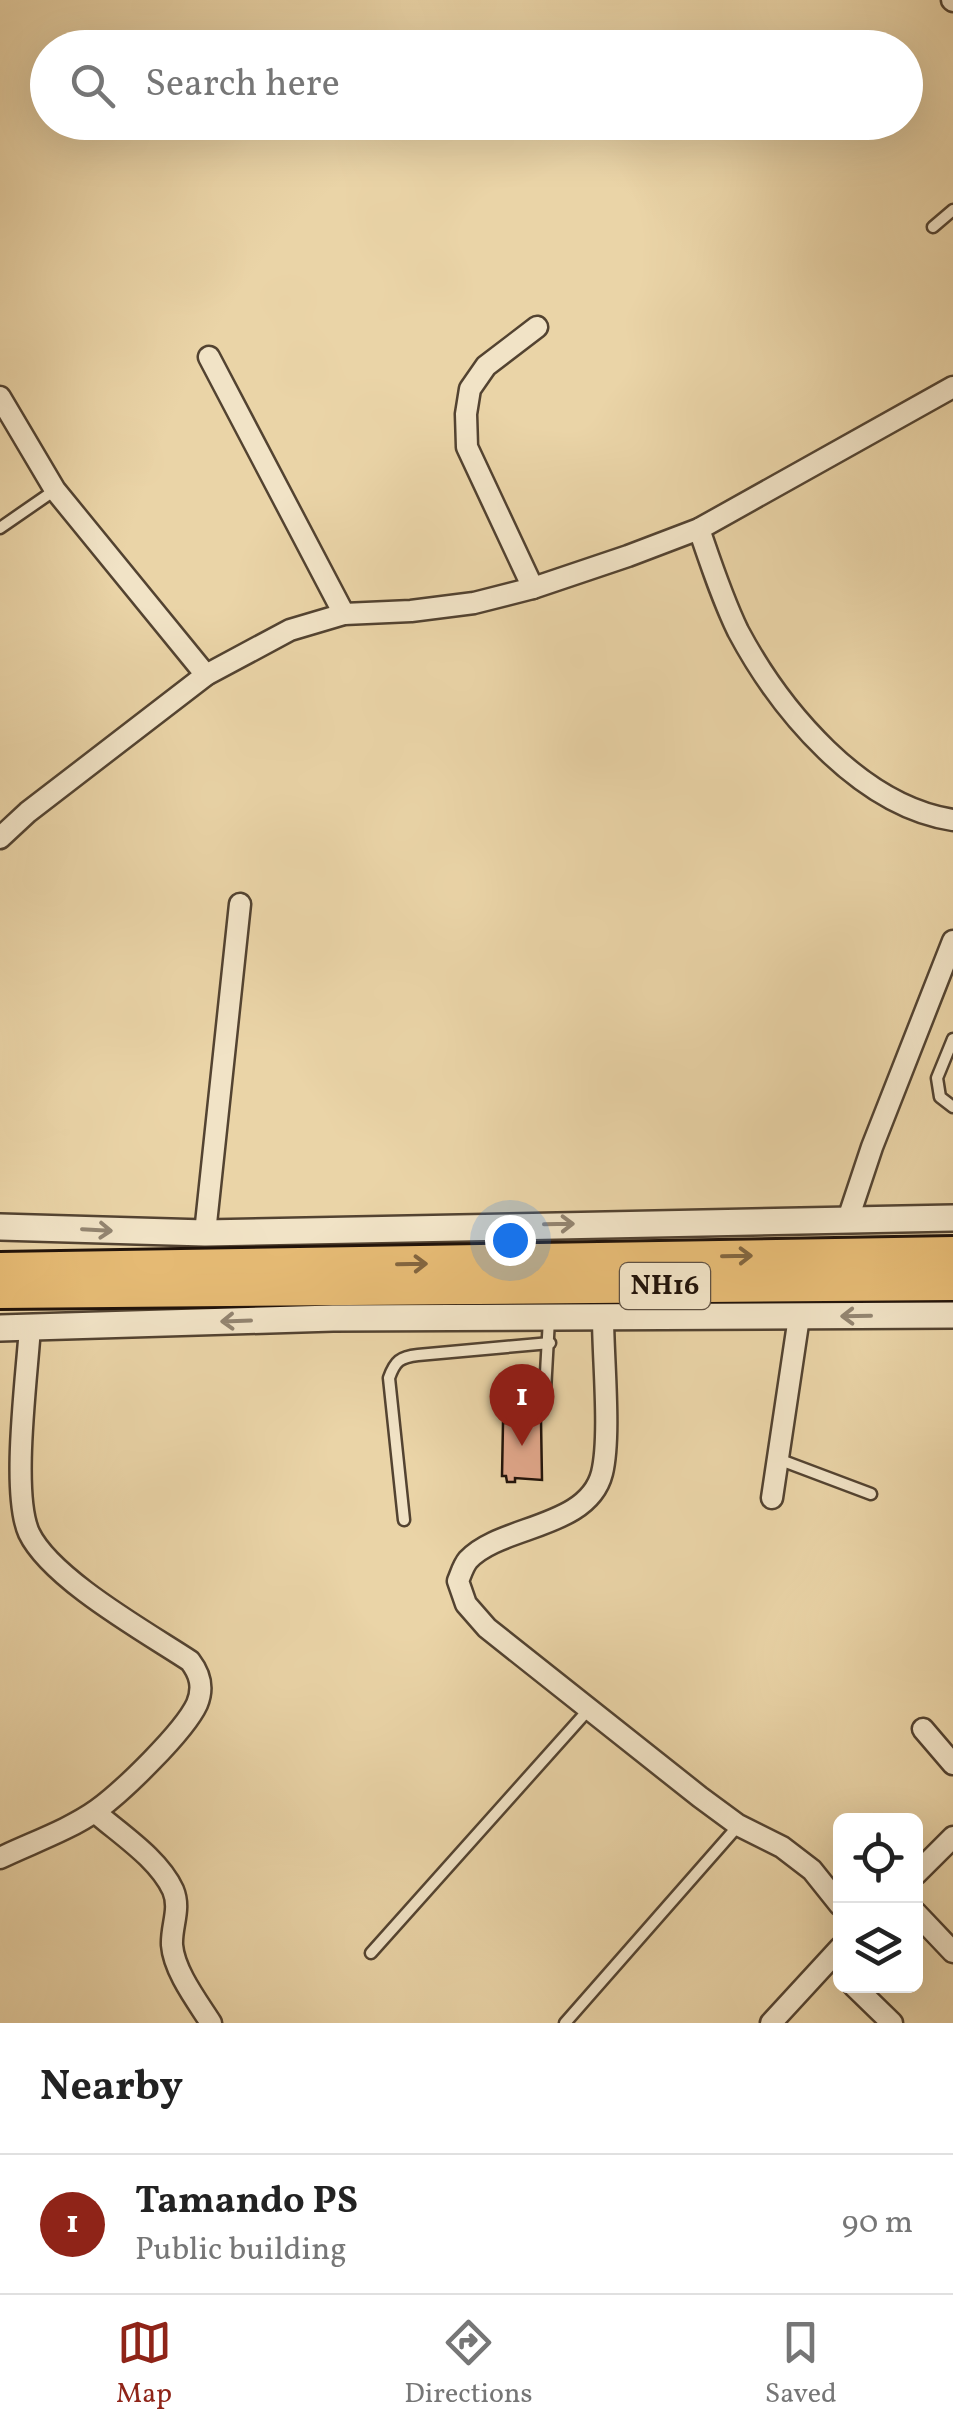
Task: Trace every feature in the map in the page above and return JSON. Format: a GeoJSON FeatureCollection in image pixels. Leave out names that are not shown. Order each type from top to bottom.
{"type":"FeatureCollection","features":[{"type":"Feature","properties":{"kind":"highway","name":"NH16"},"geometry":{"type":"LineString","coordinates":[[0,1268],[953,1253]]}},
{"type":"Feature","properties":{"kind":"highway","name":"NH16"},"geometry":{"type":"LineString","coordinates":[[0,1292],[953,1284]]}},
{"type":"Feature","properties":{"kind":"street"},"geometry":{"type":"LineString","coordinates":[[533,588],[467,447],[466,414],[470,388],[486,366],[537,327]]}},
{"type":"Feature","properties":{"kind":"street"},"geometry":{"type":"LineString","coordinates":[[209,356],[344,614]]}},
{"type":"Feature","properties":{"kind":"street"},"geometry":{"type":"LineString","coordinates":[[0,838],[28,812],[206,675],[290,630],[344,614],[474,603],[533,588],[699,529],[953,387]]}},
{"type":"Feature","properties":{"kind":"street"},"geometry":{"type":"LineString","coordinates":[[0,397],[56,490],[206,675]]}},
{"type":"Feature","properties":{"kind":"street"},"geometry":{"type":"LineString","coordinates":[[699,529],[717,584],[739,632],[784,702],[812,736],[885,797],[914,810],[953,820]]}},
{"type":"Feature","properties":{"kind":"street"},"geometry":{"type":"LineString","coordinates":[[205,1233],[240,904]]}},
{"type":"Feature","properties":{"kind":"street"},"geometry":{"type":"LineString","coordinates":[[848,1219],[953,941]]}},
{"type":"Feature","properties":{"kind":"street"},"geometry":{"type":"LineString","coordinates":[[0,1227],[205,1233],[953,1218]]}},
{"type":"Feature","properties":{"kind":"street"},"geometry":{"type":"LineString","coordinates":[[0,1328],[333,1318],[550,1330],[603,1318],[953,1314]]}},
{"type":"Feature","properties":{"kind":"street"},"geometry":{"type":"LineString","coordinates":[[772,1498],[798,1317]]}},
{"type":"Feature","properties":{"kind":"street"},"geometry":{"type":"LineString","coordinates":[[603,1318],[601,1478],[586,1499],[548,1523],[481,1550],[466,1562],[458,1581],[466,1604],[487,1628],[738,1825],[782,1848],[812,1870],[838,1903]]}},
{"type":"Feature","properties":{"kind":"street"},"geometry":{"type":"LineString","coordinates":[[0,1858],[94,1812],[131,1780],[196,1706],[200,1690],[199,1674],[190,1661],[71,1580],[43,1554],[30,1533],[20,1496],[30,1327]]}},
{"type":"Feature","properties":{"kind":"street"},"geometry":{"type":"LineString","coordinates":[[923,1728],[953,1764]]}},
{"type":"Feature","properties":{"kind":"street"},"geometry":{"type":"LineString","coordinates":[[94,1812],[140,1851],[173,1890],[177,1907],[172,1948],[210,2023]]}},
{"type":"Feature","properties":{"kind":"street"},"geometry":{"type":"LineString","coordinates":[[923,1867],[953,1837]]}},
{"type":"Feature","properties":{"kind":"street"},"geometry":{"type":"LineString","coordinates":[[923,1920],[953,1952]]}},
{"type":"Feature","properties":{"kind":"street"},"geometry":{"type":"LineString","coordinates":[[771,2023],[833,1963]]}},
{"type":"Feature","properties":{"kind":"street"},"geometry":{"type":"LineString","coordinates":[[861,1993],[892,2023]]}},
{"type":"Feature","properties":{"kind":"lane"},"geometry":{"type":"LineString","coordinates":[[933,227],[953,210]]}},
{"type":"Feature","properties":{"kind":"lane"},"geometry":{"type":"LineString","coordinates":[[0,528],[56,490]]}},
{"type":"Feature","properties":{"kind":"lane"},"geometry":{"type":"LineString","coordinates":[[953,1039],[937,1078],[940,1097],[953,1106]]}},
{"type":"Feature","properties":{"kind":"lane"},"geometry":{"type":"LineString","coordinates":[[404,1520],[389,1378],[394,1363],[403,1357],[550,1330],[546,1391]]}},
{"type":"Feature","properties":{"kind":"lane"},"geometry":{"type":"LineString","coordinates":[[778,1460],[871,1494]]}},
{"type":"Feature","properties":{"kind":"lane"},"geometry":{"type":"LineString","coordinates":[[371,1952],[590,1708]]}},
{"type":"Feature","properties":{"kind":"lane"},"geometry":{"type":"LineString","coordinates":[[565,2023],[738,1825]]}},
{"type":"Feature","properties":{"kind":"building"},"geometry":{"type":"Polygon","coordinates":[[[512,1418],[541,1420],[542,1480],[515,1478],[515,1482],[507,1482],[506,1476],[502,1476],[503,1423],[513,1423],[512,1418]]]}},
{"type":"Feature","properties":{"kind":"place","name":"Tamando PS"},"geometry":{"type":"Point","coordinates":[522,1446]}}]}
